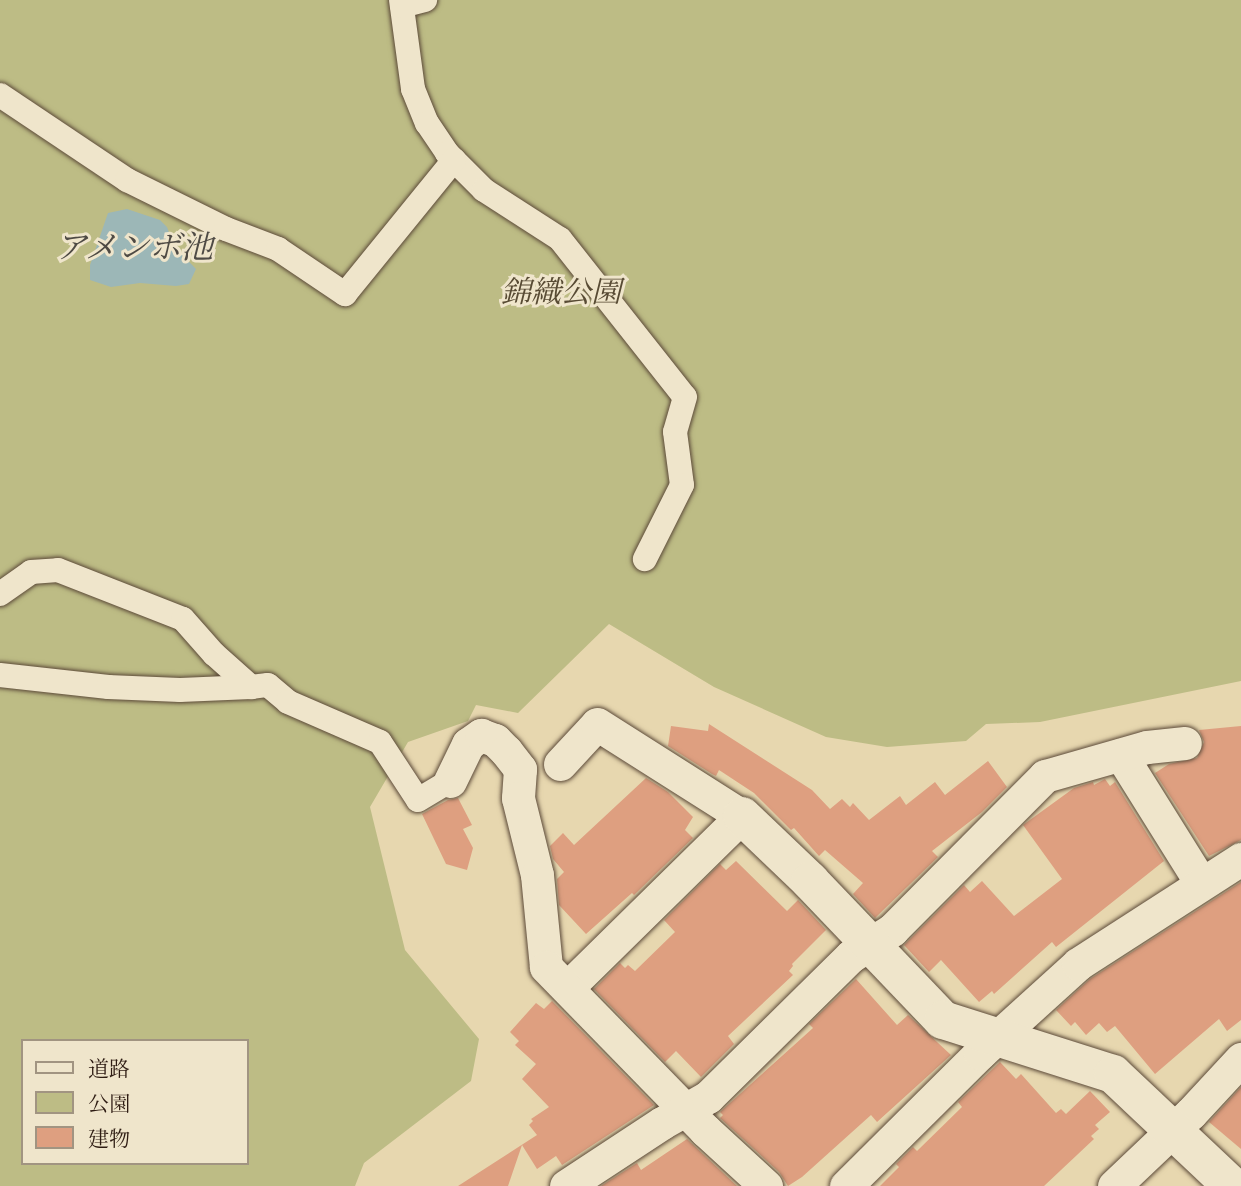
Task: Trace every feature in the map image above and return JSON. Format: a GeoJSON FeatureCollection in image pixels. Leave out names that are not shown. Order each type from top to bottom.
{"type":"FeatureCollection","features":[{"type":"Feature","properties":{"kind":"street"},"geometry":{"type":"LineString","coordinates":[[409,2],[413,89],[427,124],[454,160],[484,190],[560,239],[685,397],[675,432],[682,485],[645,559]]}},
{"type":"Feature","properties":{"kind":"street"},"geometry":{"type":"LineString","coordinates":[[0,95],[127,180],[226,229],[278,249],[345,294],[454,160]]}},
{"type":"Feature","properties":{"kind":"street"},"geometry":{"type":"LineString","coordinates":[[0,594],[31,572],[58,570],[183,620],[214,654],[251,687]]}},
{"type":"Feature","properties":{"kind":"street"},"geometry":{"type":"LineString","coordinates":[[0,675],[108,687],[180,690],[268,685],[288,702],[380,741],[418,800],[450,781],[468,744],[481,735],[495,740],[520,769],[518,798],[537,875],[545,967],[685,1110],[766,1186]]}},
{"type":"Feature","properties":{"kind":"street"},"geometry":{"type":"LineString","coordinates":[[560,764],[597,724],[742,816],[943,1020],[1113,1074],[1232,1186]]}},
{"type":"Feature","properties":{"kind":"street"},"geometry":{"type":"LineString","coordinates":[[566,1186],[708,1097],[851,956],[892,930],[1045,776],[1147,747],[1185,743]]}},
{"type":"Feature","properties":{"kind":"street"},"geometry":{"type":"LineString","coordinates":[[1121,755],[1201,883]]}},
{"type":"Feature","properties":{"kind":"street"},"geometry":{"type":"LineString","coordinates":[[567,988],[742,816]]}},
{"type":"Feature","properties":{"kind":"street"},"geometry":{"type":"LineString","coordinates":[[846,1186],[997,1038],[1078,964],[1241,859]]}},
{"type":"Feature","properties":{"kind":"street"},"geometry":{"type":"LineString","coordinates":[[1114,1186],[1241,1059]]}},
{"type":"Feature","properties":{"kind":"green space","name":"錦織公園"},"geometry":{"type":"Polygon","coordinates":[[[0,0],[1241,0],[1241,681],[1040,722],[986,724],[966,741],[887,747],[826,737],[714,687],[609,624],[518,713],[476,705],[468,721],[408,742],[370,807],[405,950],[479,1039],[471,1081],[364,1163],[355,1186],[0,1186],[0,0]]]}},
{"type":"Feature","properties":{"kind":"water","name":"アメンボ池"},"geometry":{"type":"Polygon","coordinates":[[[127,209],[160,220],[167,227],[174,246],[196,269],[189,284],[176,286],[140,283],[111,287],[90,280],[90,265],[108,213],[127,209]]]}},
{"type":"Feature","properties":{"kind":"building"},"geometry":{"type":"Polygon","coordinates":[[[709,724],[812,790],[830,809],[842,799],[850,807],[853,803],[869,820],[900,796],[906,805],[935,782],[945,795],[988,761],[1007,787],[982,812],[932,851],[938,857],[875,918],[853,894],[863,883],[825,850],[819,856],[794,828],[791,830],[754,793],[719,770],[716,776],[712,774],[668,746],[671,726],[708,731],[709,724]]]}},
{"type":"Feature","properties":{"kind":"building"},"geometry":{"type":"Polygon","coordinates":[[[1241,726],[1241,840],[1209,856],[1155,773],[1169,764],[1197,758],[1204,742],[1199,730],[1241,726]]]}},
{"type":"Feature","properties":{"kind":"building"},"geometry":{"type":"Polygon","coordinates":[[[646,778],[668,792],[693,817],[685,830],[693,838],[634,895],[632,893],[586,934],[559,905],[557,879],[564,872],[553,859],[550,846],[563,833],[574,845],[646,778]]]}},
{"type":"Feature","properties":{"kind":"building"},"geometry":{"type":"Polygon","coordinates":[[[1105,779],[1110,786],[1115,782],[1164,861],[1056,947],[1052,942],[994,994],[992,991],[979,1002],[941,960],[929,972],[904,945],[964,885],[970,892],[982,881],[1014,916],[1062,879],[1023,825],[1074,788],[1093,782],[1094,785],[1105,779]]]}},
{"type":"Feature","properties":{"kind":"building"},"geometry":{"type":"Polygon","coordinates":[[[458,798],[472,825],[463,829],[473,848],[467,870],[446,864],[422,814],[448,800],[458,798]]]}},
{"type":"Feature","properties":{"kind":"building"},"geometry":{"type":"Polygon","coordinates":[[[736,861],[787,911],[798,900],[826,930],[792,964],[789,971],[793,975],[728,1036],[734,1044],[701,1077],[676,1051],[665,1062],[594,989],[620,963],[635,971],[675,932],[664,920],[720,864],[726,870],[736,861]]]}},
{"type":"Feature","properties":{"kind":"building"},"geometry":{"type":"Polygon","coordinates":[[[1241,882],[1241,1020],[1227,1031],[1219,1019],[1155,1074],[1115,1026],[1107,1032],[1099,1023],[1086,1035],[1075,1022],[1071,1026],[1056,1010],[1090,979],[1241,882]]]}},
{"type":"Feature","properties":{"kind":"building"},"geometry":{"type":"Polygon","coordinates":[[[856,979],[897,1025],[908,1015],[951,1055],[877,1122],[871,1115],[802,1177],[788,1186],[779,1172],[720,1118],[723,1115],[720,1112],[813,1028],[809,1024],[856,979]]]}},
{"type":"Feature","properties":{"kind":"building"},"geometry":{"type":"Polygon","coordinates":[[[552,1001],[654,1105],[562,1165],[556,1156],[537,1169],[522,1145],[508,1186],[458,1186],[537,1135],[529,1125],[533,1121],[531,1119],[549,1107],[522,1079],[536,1064],[515,1045],[519,1041],[510,1032],[536,1003],[544,1009],[552,1001]]]}},
{"type":"Feature","properties":{"kind":"building"},"geometry":{"type":"Polygon","coordinates":[[[1000,1062],[1016,1079],[1021,1074],[1056,1113],[1061,1109],[1066,1114],[1090,1091],[1110,1112],[1095,1125],[1099,1129],[1091,1136],[1094,1139],[1044,1186],[880,1186],[899,1167],[896,1164],[913,1147],[917,1151],[962,1107],[958,1102],[1000,1062]]]}},
{"type":"Feature","properties":{"kind":"building"},"geometry":{"type":"Polygon","coordinates":[[[1241,1087],[1241,1149],[1209,1122],[1241,1087]]]}},
{"type":"Feature","properties":{"kind":"building"},"geometry":{"type":"Polygon","coordinates":[[[687,1139],[737,1186],[601,1186],[637,1163],[641,1170],[687,1139]]]}}]}
